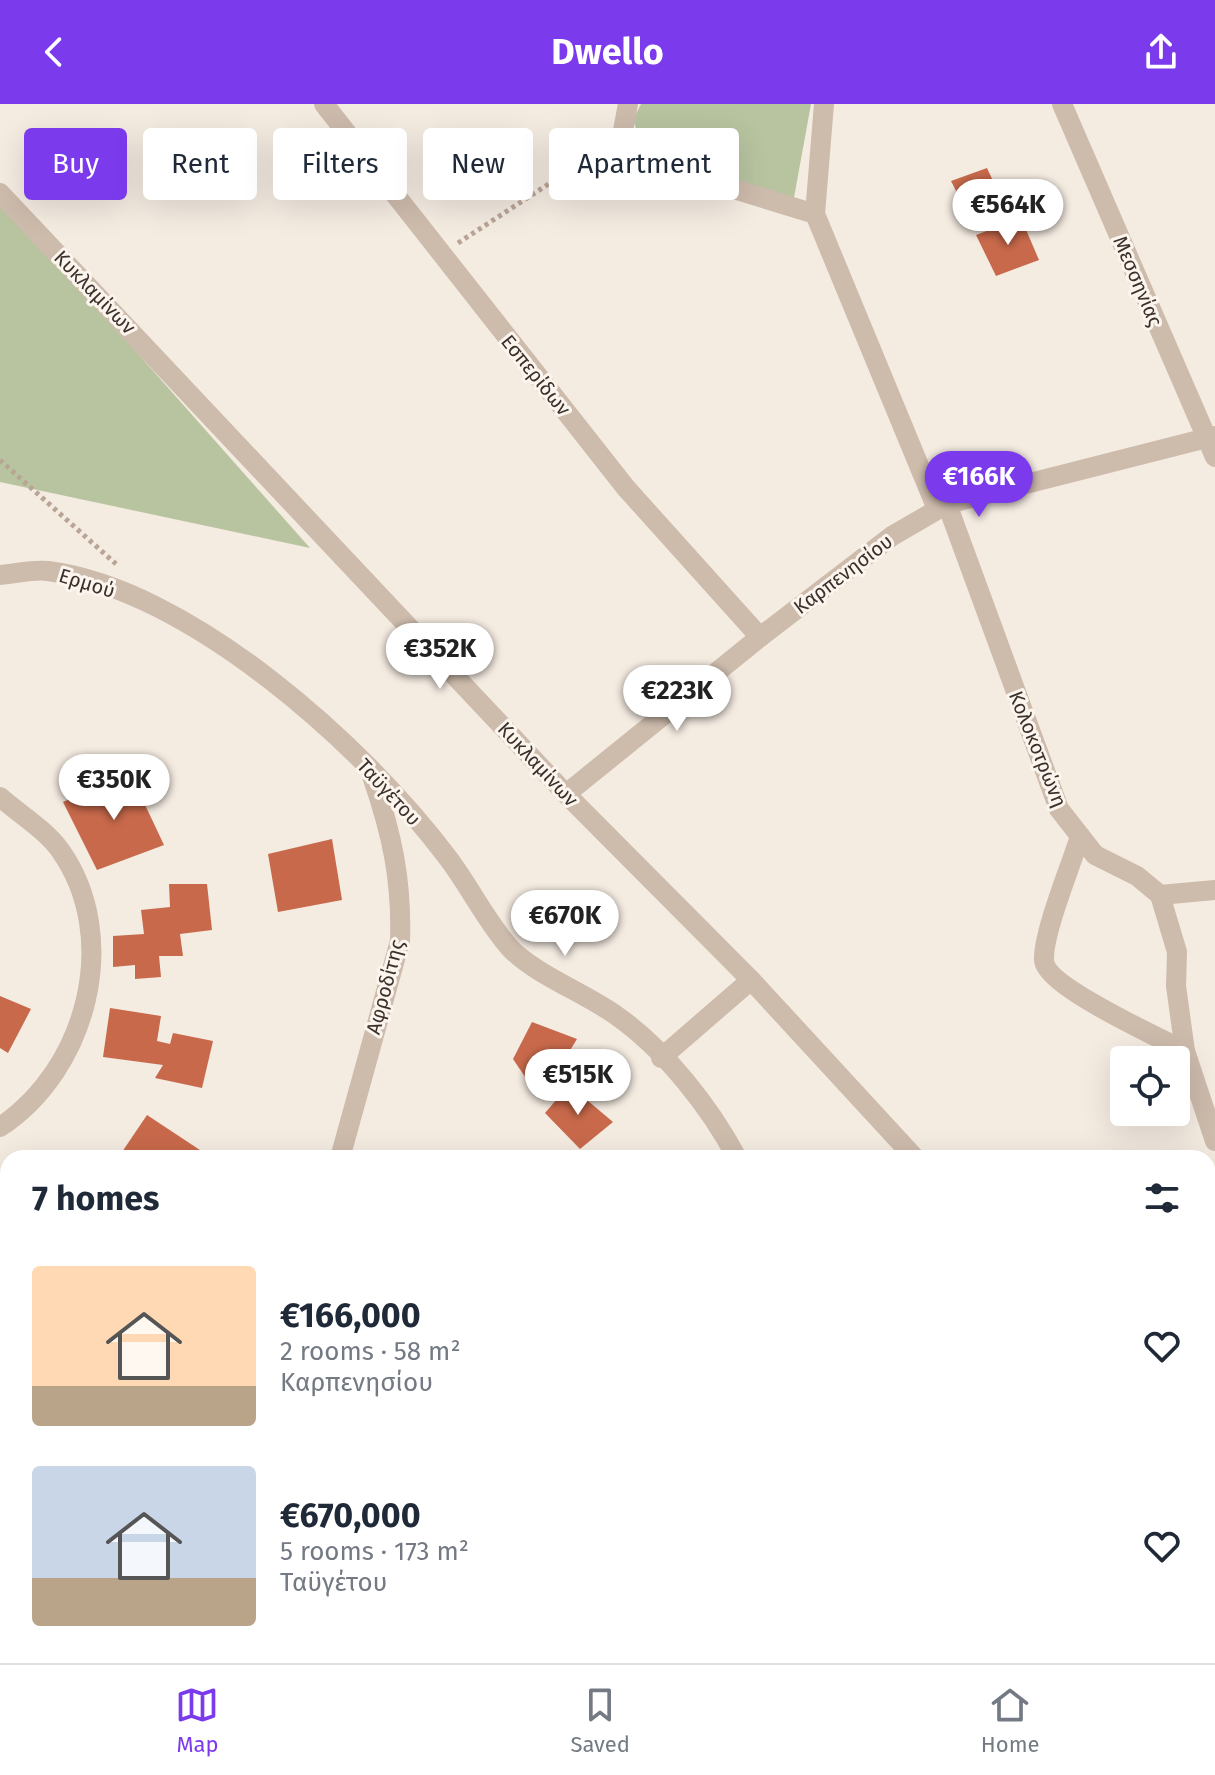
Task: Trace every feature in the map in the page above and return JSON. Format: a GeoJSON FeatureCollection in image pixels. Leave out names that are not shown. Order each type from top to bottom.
{"type":"FeatureCollection","features":[{"type":"Feature","properties":{"kind":"street","name":"Εσπερίδων"},"geometry":{"type":"LineString","coordinates":[[324,104],[626,488],[760,637]]}},
{"type":"Feature","properties":{"kind":"street"},"geometry":{"type":"LineString","coordinates":[[624,128],[628,104]]}},
{"type":"Feature","properties":{"kind":"street"},"geometry":{"type":"LineString","coordinates":[[739,191],[815,214],[824,104]]}},
{"type":"Feature","properties":{"kind":"street","name":"Μεσσηνίας"},"geometry":{"type":"LineString","coordinates":[[1062,104],[1212,444]]}},
{"type":"Feature","properties":{"kind":"street","name":"Κυκλαμίνων"},"geometry":{"type":"LineString","coordinates":[[0,193],[566,794],[751,980],[908,1150]]}},
{"type":"Feature","properties":{"kind":"street","name":"Κολοκοτρώνη"},"geometry":{"type":"LineString","coordinates":[[815,214],[942,506],[1059,809],[1095,855],[1137,876],[1160,895]]}},
{"type":"Feature","properties":{"kind":"street","name":"Καρπενησίου"},"geometry":{"type":"LineString","coordinates":[[566,794],[760,637],[892,536],[942,506],[1212,444]]}},
{"type":"Feature","properties":{"kind":"street","name":"Ερμού"},"geometry":{"type":"LineString","coordinates":[[0,575],[47,571],[106,587],[171,612]]}},
{"type":"Feature","properties":{"kind":"street","name":"Ταϋγέτου"},"geometry":{"type":"LineString","coordinates":[[171,612],[328,726],[448,858],[511,949],[619,1017],[691,1085],[732,1150]]}},
{"type":"Feature","properties":{"kind":"street","name":"Αφροδίτης"},"geometry":{"type":"LineString","coordinates":[[342,1150],[400,941],[402,904],[393,837],[369,769]]}},
{"type":"Feature","properties":{"kind":"street"},"geometry":{"type":"LineString","coordinates":[[0,797],[59,849],[85,904],[90,989],[81,1025],[61,1061],[43,1086],[0,1127]]}},
{"type":"Feature","properties":{"kind":"street"},"geometry":{"type":"LineString","coordinates":[[1080,836],[1049,932],[1044,961],[1049,974],[1093,1003],[1175,1046]]}},
{"type":"Feature","properties":{"kind":"street"},"geometry":{"type":"LineString","coordinates":[[1184,1046],[1176,986],[1177,952],[1160,895],[1215,890]]}},
{"type":"Feature","properties":{"kind":"street"},"geometry":{"type":"LineString","coordinates":[[661,1058],[751,980]]}},
{"type":"Feature","properties":{"kind":"street"},"geometry":{"type":"LineString","coordinates":[[1190,1066],[1215,1141]]}},
{"type":"Feature","properties":{"kind":"path"},"geometry":{"type":"LineString","coordinates":[[441,255],[549,184]]}},
{"type":"Feature","properties":{"kind":"path"},"geometry":{"type":"LineString","coordinates":[[0,460],[125,572]]}},
{"type":"Feature","properties":{"kind":"green space"},"geometry":{"type":"Polygon","coordinates":[[[641,104],[811,104],[793,203],[739,181],[739,128],[636,128],[633,120],[641,104]]]}},
{"type":"Feature","properties":{"kind":"green space"},"geometry":{"type":"Polygon","coordinates":[[[0,198],[310,548],[0,482],[0,198]]]}},
{"type":"Feature","properties":{"kind":"building"},"geometry":{"type":"Polygon","coordinates":[[[987,168],[1009,215],[974,226],[951,181],[987,168]]]}},
{"type":"Feature","properties":{"kind":"building"},"geometry":{"type":"Polygon","coordinates":[[[1021,218],[1039,260],[996,276],[976,235],[1021,218]]]}},
{"type":"Feature","properties":{"kind":"building"},"geometry":{"type":"Polygon","coordinates":[[[130,773],[164,845],[97,870],[63,802],[130,773]]]}},
{"type":"Feature","properties":{"kind":"building"},"geometry":{"type":"Polygon","coordinates":[[[332,839],[342,900],[278,912],[268,854],[332,839]]]}},
{"type":"Feature","properties":{"kind":"building"},"geometry":{"type":"Polygon","coordinates":[[[169,884],[207,884],[212,930],[180,934],[183,956],[159,956],[161,977],[135,979],[135,965],[113,967],[113,936],[144,934],[141,910],[170,907],[169,884]]]}},
{"type":"Feature","properties":{"kind":"building"},"geometry":{"type":"Polygon","coordinates":[[[0,996],[31,1009],[8,1053],[0,1048],[0,996]]]}},
{"type":"Feature","properties":{"kind":"building"},"geometry":{"type":"Polygon","coordinates":[[[110,1008],[161,1016],[157,1041],[170,1044],[173,1033],[213,1041],[202,1088],[155,1078],[163,1065],[103,1057],[110,1008]]]}},
{"type":"Feature","properties":{"kind":"building"},"geometry":{"type":"Polygon","coordinates":[[[532,1022],[577,1039],[540,1099],[513,1059],[532,1022]]]}},
{"type":"Feature","properties":{"kind":"building"},"geometry":{"type":"Polygon","coordinates":[[[569,1085],[613,1122],[580,1149],[545,1113],[569,1085]]]}},
{"type":"Feature","properties":{"kind":"building"},"geometry":{"type":"Polygon","coordinates":[[[147,1115],[200,1150],[123,1150],[147,1115]]]}}]}
